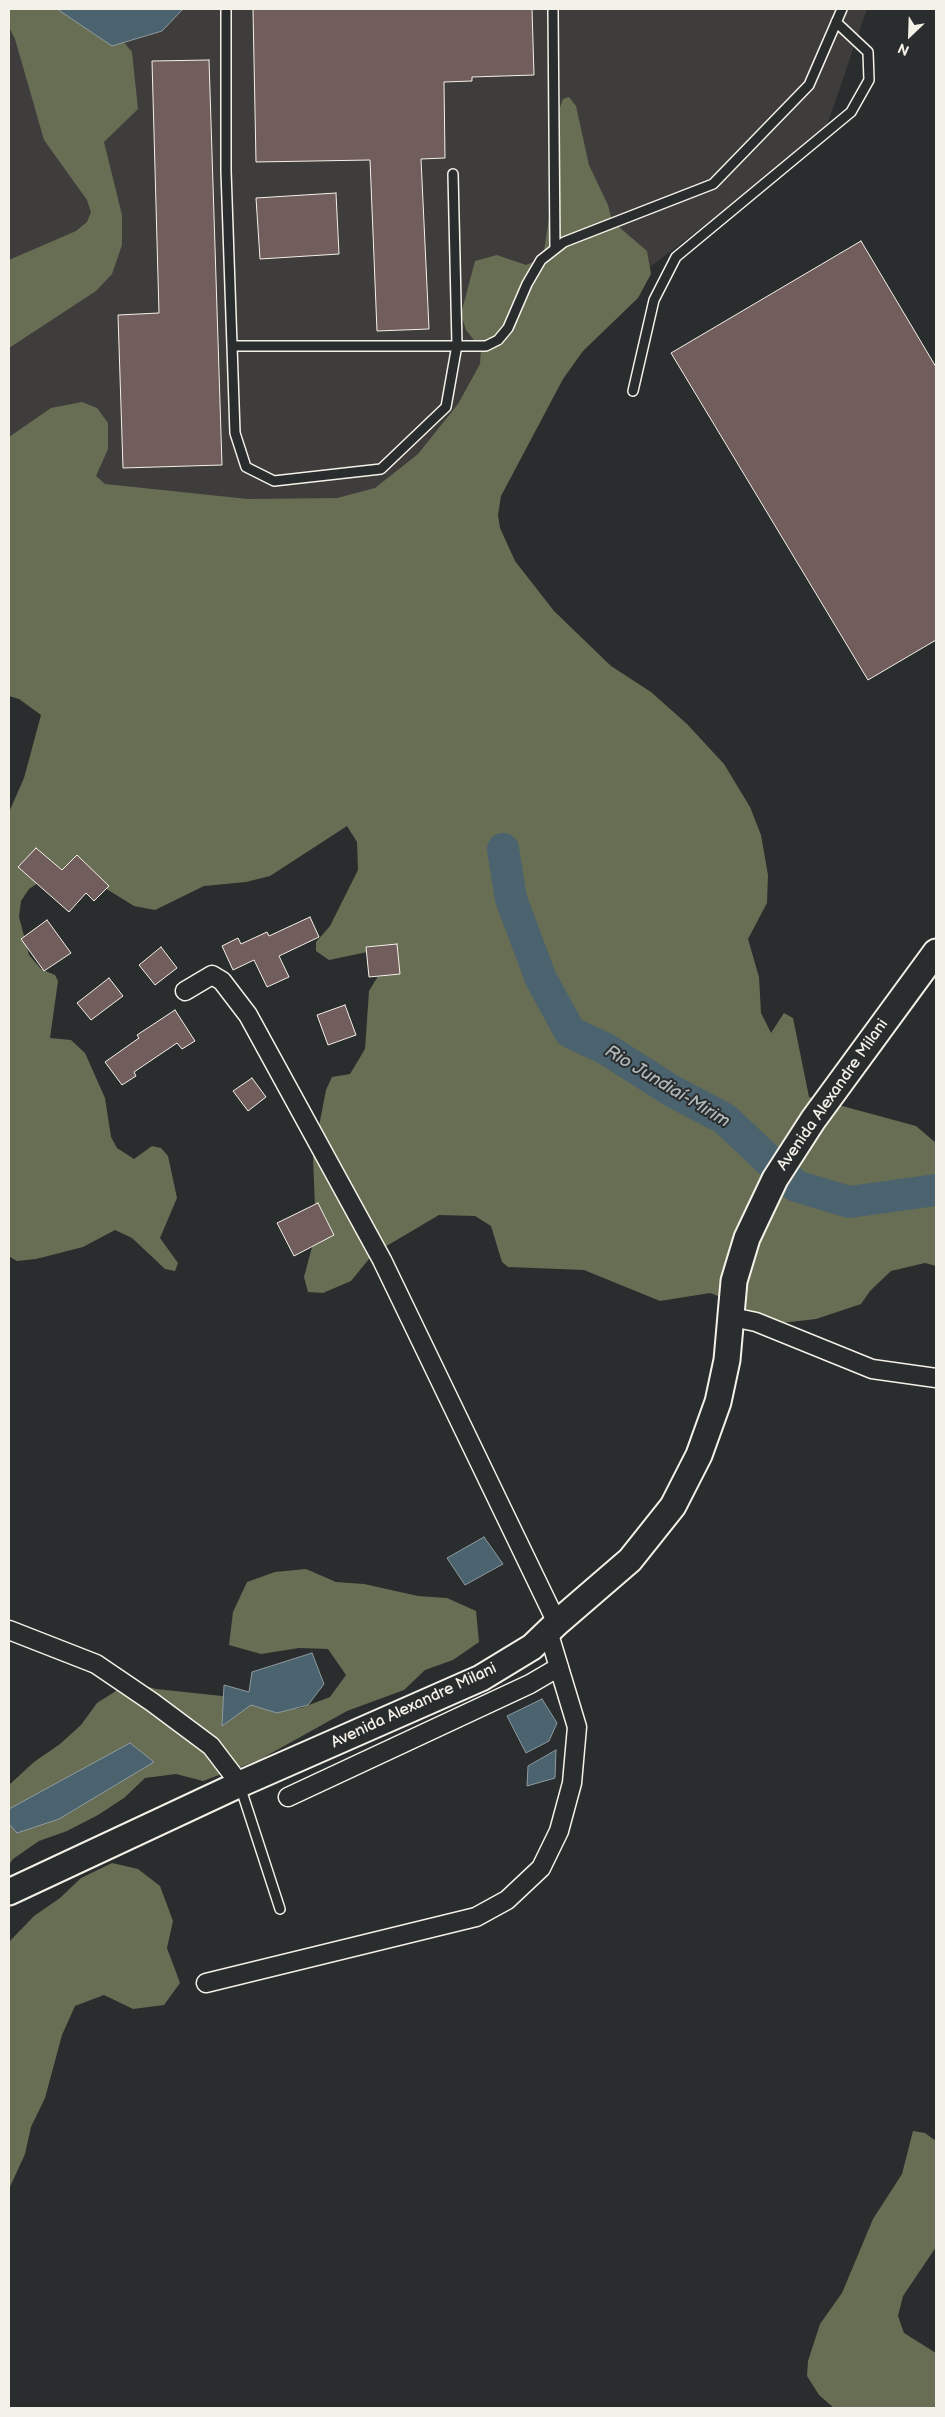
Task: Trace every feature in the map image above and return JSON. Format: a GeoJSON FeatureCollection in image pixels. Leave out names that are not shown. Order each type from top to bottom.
{"type":"FeatureCollection","features":[{"type":"Feature","properties":{"kind":"street","name":"Avenida Alexandre Milani"},"geometry":{"type":"LineString","coordinates":[[9,1892],[240,1784],[481,1678],[532,1647],[552,1627],[630,1560],[673,1506],[699,1455],[718,1402],[732,1316],[734,1281],[747,1238],[774,1179],[812,1120],[936,952]]}},
{"type":"Feature","properties":{"kind":"street"},"geometry":{"type":"LineString","coordinates":[[185,991],[212,975],[222,981],[248,1015],[382,1260],[552,1627],[558,1667],[577,1727],[572,1783],[559,1831],[541,1868],[507,1900],[476,1917],[206,1983]]}},
{"type":"Feature","properties":{"kind":"street"},"geometry":{"type":"LineString","coordinates":[[732,1316],[756,1322],[872,1369],[936,1378]]}},
{"type":"Feature","properties":{"kind":"street"},"geometry":{"type":"LineString","coordinates":[[9,1630],[96,1664],[152,1702],[211,1746],[240,1784]]}},
{"type":"Feature","properties":{"kind":"street"},"geometry":{"type":"LineString","coordinates":[[288,1797],[530,1684],[558,1667]]}},
{"type":"Feature","properties":{"kind":"lane"},"geometry":{"type":"LineString","coordinates":[[226,9],[226,171],[235,433],[246,467],[274,481],[381,470],[446,407],[457,345],[453,174]]}},
{"type":"Feature","properties":{"kind":"lane"},"geometry":{"type":"LineString","coordinates":[[554,9],[555,249]]}},
{"type":"Feature","properties":{"kind":"lane"},"geometry":{"type":"LineString","coordinates":[[232,346],[486,346],[498,340],[508,328],[527,284],[541,260],[564,242],[713,184],[808,85],[842,9]]}},
{"type":"Feature","properties":{"kind":"lane"},"geometry":{"type":"LineString","coordinates":[[633,391],[654,300],[676,257],[851,112],[865,88],[869,80],[868,52],[836,22]]}},
{"type":"Feature","properties":{"kind":"lane"},"geometry":{"type":"LineString","coordinates":[[240,1784],[280,1909]]}},
{"type":"Feature","properties":{"kind":"shaded area"},"geometry":{"type":"Polygon","coordinates":[[[9,9],[867,9],[824,134],[574,325],[327,577],[9,445],[9,9]]]}},
{"type":"Feature","properties":{"kind":"green space"},"geometry":{"type":"Polygon","coordinates":[[[9,9],[62,9],[122,40],[132,52],[138,109],[104,142],[122,215],[122,245],[112,274],[96,291],[9,348],[9,260],[76,231],[87,222],[91,212],[87,200],[44,140],[15,39],[9,27],[9,9]]]}},
{"type":"Feature","properties":{"kind":"green space"},"geometry":{"type":"Polygon","coordinates":[[[569,97],[576,106],[589,165],[608,205],[612,221],[647,251],[651,274],[638,298],[583,351],[563,379],[501,496],[498,515],[500,528],[515,561],[554,611],[611,666],[651,692],[687,724],[724,764],[750,807],[761,835],[768,875],[767,903],[748,939],[759,977],[761,1013],[771,1033],[784,1013],[793,1018],[809,1097],[916,1126],[936,1143],[936,1266],[925,1263],[891,1271],[870,1291],[861,1304],[816,1319],[773,1324],[748,1317],[726,1299],[710,1293],[660,1301],[584,1270],[508,1267],[502,1262],[491,1226],[475,1216],[439,1215],[373,1254],[351,1281],[323,1293],[308,1292],[304,1277],[316,1232],[313,1157],[326,1090],[332,1077],[350,1074],[365,1049],[369,991],[386,963],[377,950],[329,960],[316,951],[316,942],[330,926],[358,870],[357,842],[347,826],[270,876],[246,882],[204,886],[155,910],[134,906],[100,885],[41,881],[29,889],[21,901],[19,917],[29,955],[41,969],[55,975],[58,981],[50,1038],[71,1040],[85,1053],[105,1098],[111,1137],[117,1148],[134,1159],[152,1146],[161,1148],[168,1156],[177,1198],[160,1238],[178,1263],[175,1271],[165,1269],[132,1238],[115,1230],[83,1247],[36,1259],[17,1261],[10,1257],[9,812],[24,778],[41,715],[19,699],[9,696],[9,437],[51,408],[82,402],[97,408],[108,423],[108,449],[96,476],[105,484],[248,499],[337,498],[375,488],[418,454],[458,404],[480,364],[481,349],[466,330],[461,314],[475,261],[497,255],[526,265],[536,261],[544,251],[558,159],[560,107],[563,99],[569,97]]]}},
{"type":"Feature","properties":{"kind":"green space"},"geometry":{"type":"Polygon","coordinates":[[[306,1569],[336,1582],[364,1584],[418,1596],[447,1598],[476,1611],[479,1642],[453,1660],[425,1670],[404,1690],[347,1711],[259,1760],[203,1781],[176,1774],[145,1778],[124,1798],[98,1815],[67,1831],[39,1841],[13,1859],[9,1865],[9,1785],[34,1762],[60,1744],[81,1725],[97,1703],[130,1682],[156,1689],[241,1698],[270,1711],[301,1708],[330,1697],[346,1675],[328,1649],[299,1648],[261,1654],[229,1645],[233,1612],[247,1582],[275,1572],[306,1569]]]}},
{"type":"Feature","properties":{"kind":"green space"},"geometry":{"type":"Polygon","coordinates":[[[112,1863],[138,1869],[160,1886],[173,1921],[167,1948],[180,1983],[164,2005],[133,2009],[104,1995],[75,2006],[62,2035],[45,2098],[31,2127],[25,2154],[9,2189],[9,1942],[34,1916],[60,1898],[81,1878],[112,1863]]]}},
{"type":"Feature","properties":{"kind":"green space"},"geometry":{"type":"Polygon","coordinates":[[[913,2131],[925,2133],[936,2141],[936,2247],[903,2296],[898,2316],[904,2333],[936,2353],[936,2408],[834,2408],[819,2395],[807,2376],[808,2361],[820,2324],[842,2293],[873,2219],[902,2174],[913,2131]]]}},
{"type":"Feature","properties":{"kind":"water"},"geometry":{"type":"Polygon","coordinates":[[[57,9],[183,9],[162,31],[112,46],[57,9]]]}},
{"type":"Feature","properties":{"kind":"water"},"geometry":{"type":"Polygon","coordinates":[[[484,1537],[503,1564],[465,1585],[447,1558],[484,1537]]]}},
{"type":"Feature","properties":{"kind":"water"},"geometry":{"type":"Polygon","coordinates":[[[312,1653],[324,1684],[308,1705],[277,1713],[251,1705],[222,1726],[224,1685],[249,1692],[252,1672],[312,1653]]]}},
{"type":"Feature","properties":{"kind":"water"},"geometry":{"type":"Polygon","coordinates":[[[542,1699],[557,1723],[549,1741],[526,1753],[507,1716],[542,1699]]]}},
{"type":"Feature","properties":{"kind":"water"},"geometry":{"type":"Polygon","coordinates":[[[130,1743],[154,1762],[59,1819],[17,1833],[9,1824],[9,1809],[130,1743]]]}},
{"type":"Feature","properties":{"kind":"water"},"geometry":{"type":"Polygon","coordinates":[[[556,1750],[555,1778],[527,1786],[528,1766],[556,1750]]]}},
{"type":"Feature","properties":{"kind":"building"},"geometry":{"type":"Polygon","coordinates":[[[253,9],[532,9],[534,75],[472,77],[472,81],[444,82],[445,158],[421,159],[429,329],[377,331],[370,160],[256,162],[253,9]]]}},
{"type":"Feature","properties":{"kind":"building"},"geometry":{"type":"Polygon","coordinates":[[[209,60],[222,465],[123,468],[118,315],[159,313],[152,61],[209,60]]]}},
{"type":"Feature","properties":{"kind":"building"},"geometry":{"type":"Polygon","coordinates":[[[336,193],[339,254],[260,259],[256,198],[336,193]]]}},
{"type":"Feature","properties":{"kind":"building"},"geometry":{"type":"Polygon","coordinates":[[[861,241],[936,367],[936,640],[868,680],[671,353],[861,241]]]}},
{"type":"Feature","properties":{"kind":"building"},"geometry":{"type":"Polygon","coordinates":[[[36,848],[62,870],[77,855],[109,886],[94,901],[86,893],[69,912],[18,867],[36,848]]]}},
{"type":"Feature","properties":{"kind":"building"},"geometry":{"type":"Polygon","coordinates":[[[310,917],[319,937],[279,956],[289,977],[267,987],[254,960],[233,970],[222,946],[238,938],[241,944],[267,932],[269,936],[310,917]]]}},
{"type":"Feature","properties":{"kind":"building"},"geometry":{"type":"Polygon","coordinates":[[[47,920],[71,953],[44,971],[21,939],[47,920]]]}},
{"type":"Feature","properties":{"kind":"building"},"geometry":{"type":"Polygon","coordinates":[[[397,944],[400,974],[369,977],[366,947],[397,944]]]}},
{"type":"Feature","properties":{"kind":"building"},"geometry":{"type":"Polygon","coordinates":[[[161,947],[177,968],[155,985],[139,965],[161,947]]]}},
{"type":"Feature","properties":{"kind":"building"},"geometry":{"type":"Polygon","coordinates":[[[109,978],[123,996],[91,1020],[77,1003],[109,978]]]}},
{"type":"Feature","properties":{"kind":"building"},"geometry":{"type":"Polygon","coordinates":[[[345,1005],[356,1035],[328,1045],[317,1015],[345,1005]]]}},
{"type":"Feature","properties":{"kind":"building"},"geometry":{"type":"Polygon","coordinates":[[[175,1010],[195,1041],[182,1049],[177,1043],[134,1072],[136,1076],[122,1085],[105,1062],[139,1038],[137,1035],[175,1010]]]}},
{"type":"Feature","properties":{"kind":"building"},"geometry":{"type":"Polygon","coordinates":[[[252,1078],[266,1097],[248,1111],[233,1091],[252,1078]]]}},
{"type":"Feature","properties":{"kind":"building"},"geometry":{"type":"Polygon","coordinates":[[[318,1203],[334,1235],[294,1256],[277,1223],[318,1203]]]}},
{"type":"Feature","properties":{"kind":"waterway","name":"Rio Jundiaí-Mirim"},"geometry":{"type":"LineString","coordinates":[[503,849],[511,899],[541,979],[570,1032],[606,1049],[672,1091],[725,1119],[796,1186],[849,1202],[936,1190]]}}]}
